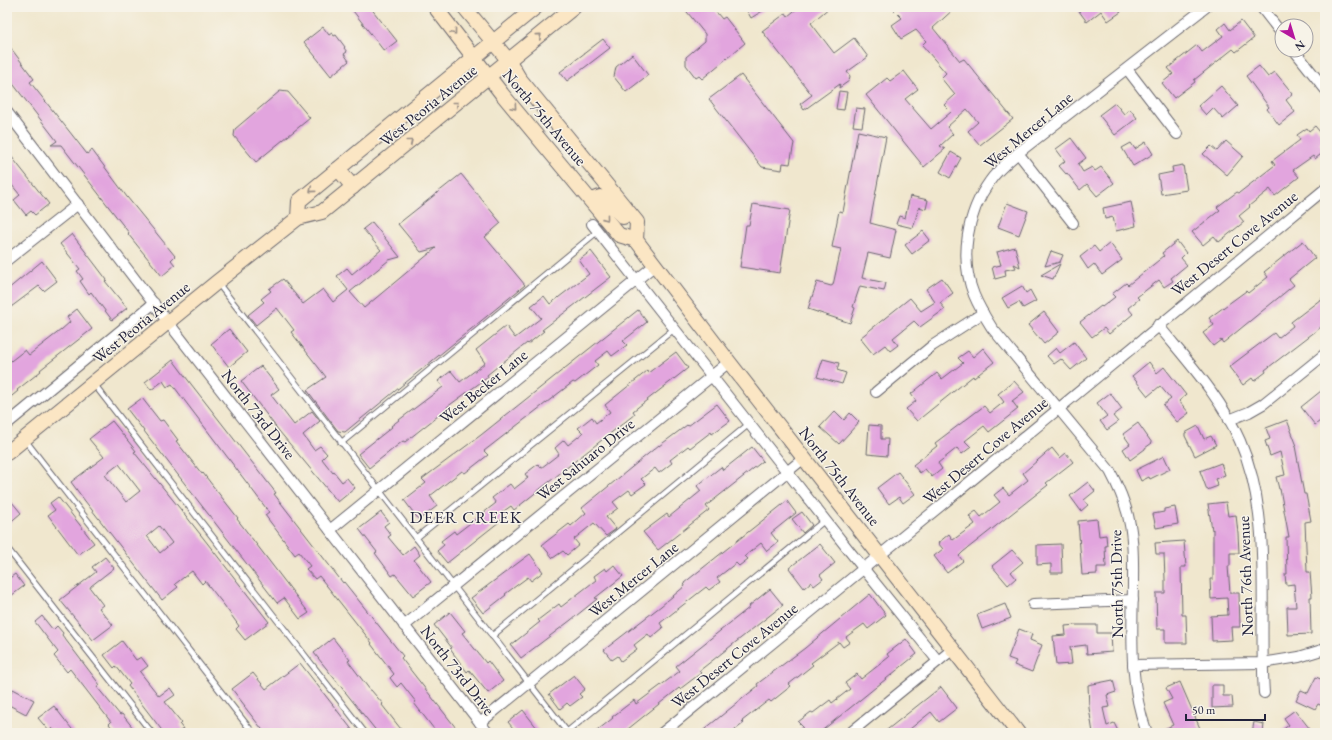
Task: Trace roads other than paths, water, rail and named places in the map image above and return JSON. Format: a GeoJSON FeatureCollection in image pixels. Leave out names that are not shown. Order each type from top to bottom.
{"type":"FeatureCollection","features":[{"type":"Feature","properties":{"kind":"main road","name":"North 75th Avenue"},"geometry":{"type":"LineString","coordinates":[[435,7],[489,77],[620,234],[636,240],[729,362],[1018,733]]}},
{"type":"Feature","properties":{"kind":"main road","name":"North 75th Avenue"},"geometry":{"type":"LineString","coordinates":[[464,7],[509,61],[519,78],[637,222],[636,240]]}},
{"type":"Feature","properties":{"kind":"main road","name":"West Peoria Avenue"},"geometry":{"type":"LineString","coordinates":[[298,218],[299,201],[536,7]]}},
{"type":"Feature","properties":{"kind":"main road","name":"West Peoria Avenue"},"geometry":{"type":"LineString","coordinates":[[7,453],[216,282],[298,218],[322,212],[574,7]]}},
{"type":"Feature","properties":{"kind":"main road"},"geometry":{"type":"LineString","coordinates":[[338,169],[353,187]]}},
{"type":"Feature","properties":{"kind":"main road"},"geometry":{"type":"LineString","coordinates":[[592,200],[600,197],[604,198],[623,217],[633,217]]}},
{"type":"Feature","properties":{"kind":"street","name":"West Mercer Lane"},"geometry":{"type":"LineString","coordinates":[[983,313],[974,296],[968,275],[966,251],[971,220],[979,200],[990,181],[1018,153],[1206,7]]}},
{"type":"Feature","properties":{"kind":"street"},"geometry":{"type":"LineString","coordinates":[[1260,7],[1274,24]]}},
{"type":"Feature","properties":{"kind":"street"},"geometry":{"type":"LineString","coordinates":[[1300,58],[1325,89]]}},
{"type":"Feature","properties":{"kind":"street"},"geometry":{"type":"LineString","coordinates":[[1127,69],[1177,134]]}},
{"type":"Feature","properties":{"kind":"street","name":"North 73rd Drive"},"geometry":{"type":"LineString","coordinates":[[7,112],[168,322],[488,733]]}},
{"type":"Feature","properties":{"kind":"street"},"geometry":{"type":"LineString","coordinates":[[1018,153],[1073,223]]}},
{"type":"Feature","properties":{"kind":"street","name":"West Desert Cove Avenue"},"geometry":{"type":"LineString","coordinates":[[662,733],[880,556],[1325,188]]}},
{"type":"Feature","properties":{"kind":"street"},"geometry":{"type":"LineString","coordinates":[[7,260],[78,204]]}},
{"type":"Feature","properties":{"kind":"street"},"geometry":{"type":"LineString","coordinates":[[595,228],[863,569],[938,661]]}},
{"type":"Feature","properties":{"kind":"street","name":"West Becker Lane"},"geometry":{"type":"LineString","coordinates":[[330,530],[655,265]]}},
{"type":"Feature","properties":{"kind":"street","name":"West Peoria Avenue"},"geometry":{"type":"LineString","coordinates":[[7,424],[154,303]]}},
{"type":"Feature","properties":{"kind":"street"},"geometry":{"type":"LineString","coordinates":[[876,392],[932,346],[983,313]]}},
{"type":"Feature","properties":{"kind":"street","name":"North 75th Drive"},"geometry":{"type":"LineString","coordinates":[[983,313],[992,328],[1110,471],[1119,489],[1130,524],[1133,548],[1133,665],[1139,708],[1147,733]]}},
{"type":"Feature","properties":{"kind":"street","name":"North 76th Avenue"},"geometry":{"type":"LineString","coordinates":[[1158,325],[1211,391],[1240,441],[1249,466],[1256,494],[1262,545],[1262,663],[1264,693]]}},
{"type":"Feature","properties":{"kind":"street"},"geometry":{"type":"LineString","coordinates":[[1229,420],[1249,412],[1262,404],[1325,354]]}},
{"type":"Feature","properties":{"kind":"street","name":"West Sahuaro Drive"},"geometry":{"type":"LineString","coordinates":[[404,626],[711,375],[729,362]]}},
{"type":"Feature","properties":{"kind":"street","name":"West Mercer Lane"},"geometry":{"type":"LineString","coordinates":[[480,723],[804,458]]}},
{"type":"Feature","properties":{"kind":"street"},"geometry":{"type":"LineString","coordinates":[[1033,604],[1133,600]]}},
{"type":"Feature","properties":{"kind":"street"},"geometry":{"type":"LineString","coordinates":[[850,733],[953,649]]}},
{"type":"Feature","properties":{"kind":"street"},"geometry":{"type":"LineString","coordinates":[[1133,665],[1262,663],[1299,657],[1325,649]]}},
{"type":"Feature","properties":{"kind":"lane"},"geometry":{"type":"LineString","coordinates":[[341,443],[595,228]]}},
{"type":"Feature","properties":{"kind":"lane"},"geometry":{"type":"LineString","coordinates":[[216,282],[454,585],[567,732],[825,520]]}},
{"type":"Feature","properties":{"kind":"lane"},"geometry":{"type":"LineString","coordinates":[[416,538],[674,329]]}},
{"type":"Feature","properties":{"kind":"lane"},"geometry":{"type":"LineString","coordinates":[[93,383],[365,733]]}},
{"type":"Feature","properties":{"kind":"lane"},"geometry":{"type":"LineString","coordinates":[[492,636],[749,424]]}},
{"type":"Feature","properties":{"kind":"lane"},"geometry":{"type":"LineString","coordinates":[[24,439],[253,733]]}},
{"type":"Feature","properties":{"kind":"lane"},"geometry":{"type":"LineString","coordinates":[[7,548],[152,733]]}},
{"type":"Feature","properties":{"kind":"district","name":"DEER CREEK"},"geometry":{"type":"Point","coordinates":[466,517]}}]}
